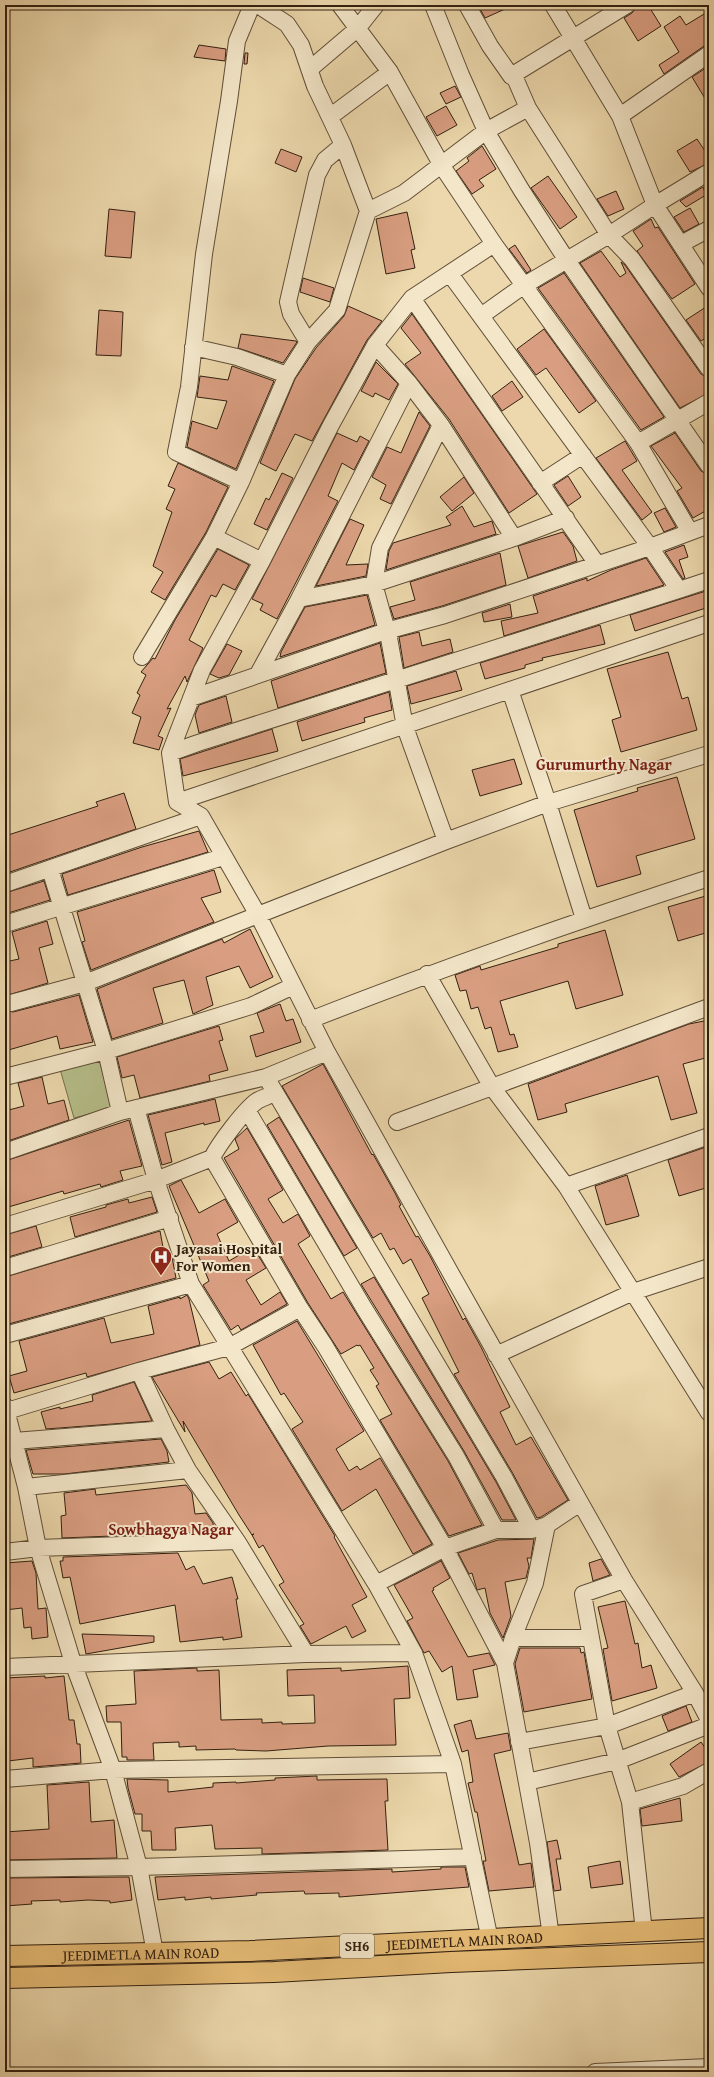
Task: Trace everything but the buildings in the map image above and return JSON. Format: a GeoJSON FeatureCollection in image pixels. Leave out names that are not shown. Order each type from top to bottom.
{"type":"FeatureCollection","features":[{"type":"Feature","properties":{"kind":"main road","name":"JEEDIMETLA MAIN ROAD"},"geometry":{"type":"LineString","coordinates":[[10,1956],[250,1952],[709,1928]]}},
{"type":"Feature","properties":{"kind":"main road","name":"JEEDIMETLA MAIN ROAD"},"geometry":{"type":"LineString","coordinates":[[8,1978],[274,1972],[451,1962],[709,1952]]}},
{"type":"Feature","properties":{"kind":"main road"},"geometry":{"type":"LineString","coordinates":[[8,1978],[10,1956]]}},
{"type":"Feature","properties":{"kind":"street"},"geometry":{"type":"LineString","coordinates":[[241,482],[176,452],[188,387],[204,254],[227,115],[237,41],[252,5]]}},
{"type":"Feature","properties":{"kind":"street"},"geometry":{"type":"LineString","coordinates":[[142,658],[214,537],[241,482],[287,375],[308,342],[337,310],[368,210],[343,144],[331,116],[315,86],[301,45],[287,24],[258,5]]}},
{"type":"Feature","properties":{"kind":"street"},"geometry":{"type":"LineString","coordinates":[[340,5],[390,72],[442,166],[494,244],[638,443],[690,532]]}},
{"type":"Feature","properties":{"kind":"street"},"geometry":{"type":"LineString","coordinates":[[310,70],[357,29],[376,5]]}},
{"type":"Feature","properties":{"kind":"street"},"geometry":{"type":"LineString","coordinates":[[433,5],[461,75],[486,131],[522,191],[566,259],[709,466]]}},
{"type":"Feature","properties":{"kind":"street"},"geometry":{"type":"LineString","coordinates":[[467,5],[490,46],[511,76],[515,78],[528,108],[609,236],[632,259],[709,369]]}},
{"type":"Feature","properties":{"kind":"street"},"geometry":{"type":"LineString","coordinates":[[553,5],[620,116],[655,204],[709,288]]}},
{"type":"Feature","properties":{"kind":"street"},"geometry":{"type":"LineString","coordinates":[[511,76],[627,5]]}},
{"type":"Feature","properties":{"kind":"street"},"geometry":{"type":"LineString","coordinates":[[620,116],[709,54]]}},
{"type":"Feature","properties":{"kind":"street"},"geometry":{"type":"LineString","coordinates":[[331,116],[390,72]]}},
{"type":"Feature","properties":{"kind":"street"},"geometry":{"type":"LineString","coordinates":[[368,210],[404,193],[442,166],[486,131],[528,108]]}},
{"type":"Feature","properties":{"kind":"street"},"geometry":{"type":"LineString","coordinates":[[308,342],[291,314],[288,302],[317,175],[325,160],[343,144]]}},
{"type":"Feature","properties":{"kind":"street"},"geometry":{"type":"LineString","coordinates":[[481,316],[523,286],[566,259],[609,236],[655,204],[709,172]]}},
{"type":"Feature","properties":{"kind":"street"},"geometry":{"type":"LineString","coordinates":[[681,244],[709,228]]}},
{"type":"Feature","properties":{"kind":"street"},"geometry":{"type":"LineString","coordinates":[[177,802],[170,753],[202,670],[262,562],[331,426],[375,345],[412,298],[494,244]]}},
{"type":"Feature","properties":{"kind":"street"},"geometry":{"type":"LineString","coordinates":[[450,274],[650,547],[679,590]]}},
{"type":"Feature","properties":{"kind":"street"},"geometry":{"type":"LineString","coordinates":[[412,298],[597,564]]}},
{"type":"Feature","properties":{"kind":"street"},"geometry":{"type":"LineString","coordinates":[[375,345],[409,383],[441,425],[514,538]]}},
{"type":"Feature","properties":{"kind":"street"},"geometry":{"type":"LineString","coordinates":[[193,347],[237,357],[287,375]]}},
{"type":"Feature","properties":{"kind":"street"},"geometry":{"type":"LineString","coordinates":[[258,674],[299,599],[409,383]]}},
{"type":"Feature","properties":{"kind":"street"},"geometry":{"type":"LineString","coordinates":[[638,443],[709,402]]}},
{"type":"Feature","properties":{"kind":"street"},"geometry":{"type":"LineString","coordinates":[[441,425],[380,548],[374,584],[397,680],[405,727],[446,841]]}},
{"type":"Feature","properties":{"kind":"street"},"geometry":{"type":"LineString","coordinates":[[540,483],[583,455]]}},
{"type":"Feature","properties":{"kind":"street"},"geometry":{"type":"LineString","coordinates":[[299,599],[374,584],[514,538],[566,518]]}},
{"type":"Feature","properties":{"kind":"street"},"geometry":{"type":"LineString","coordinates":[[191,698],[386,630],[446,615],[650,547],[709,525]]}},
{"type":"Feature","properties":{"kind":"street"},"geometry":{"type":"LineString","coordinates":[[214,537],[262,562]]}},
{"type":"Feature","properties":{"kind":"street"},"geometry":{"type":"LineString","coordinates":[[170,753],[709,580]]}},
{"type":"Feature","properties":{"kind":"street"},"geometry":{"type":"LineString","coordinates":[[177,802],[405,727],[709,623]]}},
{"type":"Feature","properties":{"kind":"street"},"geometry":{"type":"LineString","coordinates":[[510,690],[548,803],[584,919]]}},
{"type":"Feature","properties":{"kind":"street"},"geometry":{"type":"LineString","coordinates":[[11,1003],[84,983],[446,841],[548,803],[709,754]]}},
{"type":"Feature","properties":{"kind":"street"},"geometry":{"type":"LineString","coordinates":[[177,802],[201,816],[223,857],[258,915],[327,1052],[496,1355],[624,1580],[695,1693],[709,1720]]}},
{"type":"Feature","properties":{"kind":"street"},"geometry":{"type":"LineString","coordinates":[[5,884],[201,816]]}},
{"type":"Feature","properties":{"kind":"street"},"geometry":{"type":"LineString","coordinates":[[5,924],[223,857]]}},
{"type":"Feature","properties":{"kind":"street"},"geometry":{"type":"LineString","coordinates":[[50,869],[106,1051],[120,1112]]}},
{"type":"Feature","properties":{"kind":"street"},"geometry":{"type":"LineString","coordinates":[[310,1020],[427,974],[584,919],[709,878]]}},
{"type":"Feature","properties":{"kind":"street"},"geometry":{"type":"LineString","coordinates":[[427,974],[492,1087],[566,1186],[599,1242],[707,1406]]}},
{"type":"Feature","properties":{"kind":"street"},"geometry":{"type":"LineString","coordinates":[[5,1077],[106,1051],[251,1006],[293,986]]}},
{"type":"Feature","properties":{"kind":"street"},"geometry":{"type":"LineString","coordinates":[[397,1122],[709,1007]]}},
{"type":"Feature","properties":{"kind":"street"},"geometry":{"type":"LineString","coordinates":[[5,1152],[120,1112],[266,1076],[327,1052]]}},
{"type":"Feature","properties":{"kind":"street"},"geometry":{"type":"LineString","coordinates":[[266,1076],[274,1093],[504,1477],[540,1527],[535,1583],[512,1638],[505,1663]]}},
{"type":"Feature","properties":{"kind":"street"},"geometry":{"type":"LineString","coordinates":[[5,1226],[156,1180],[212,1158],[217,1147],[247,1110],[257,1101],[274,1093]]}},
{"type":"Feature","properties":{"kind":"street"},"geometry":{"type":"LineString","coordinates":[[136,1108],[156,1180],[170,1218],[190,1284],[376,1584],[414,1653],[453,1764],[490,1940]]}},
{"type":"Feature","properties":{"kind":"street"},"geometry":{"type":"LineString","coordinates":[[247,1110],[364,1308],[456,1456],[496,1530]]}},
{"type":"Feature","properties":{"kind":"street"},"geometry":{"type":"LineString","coordinates":[[566,1186],[709,1136]]}},
{"type":"Feature","properties":{"kind":"street"},"geometry":{"type":"LineString","coordinates":[[212,1158],[300,1308],[325,1346],[445,1548],[505,1663],[527,1782],[551,1937]]}},
{"type":"Feature","properties":{"kind":"street"},"geometry":{"type":"LineString","coordinates":[[5,1268],[170,1218]]}},
{"type":"Feature","properties":{"kind":"street"},"geometry":{"type":"LineString","coordinates":[[496,1355],[633,1292],[709,1267]]}},
{"type":"Feature","properties":{"kind":"street"},"geometry":{"type":"LineString","coordinates":[[5,1336],[190,1284]]}},
{"type":"Feature","properties":{"kind":"street"},"geometry":{"type":"LineString","coordinates":[[156,1953],[139,1867],[113,1770],[72,1663],[38,1548],[26,1487],[6,1409],[229,1347],[300,1308]]}},
{"type":"Feature","properties":{"kind":"street"},"geometry":{"type":"LineString","coordinates":[[139,1371],[166,1429],[188,1470],[237,1541],[306,1654]]}},
{"type":"Feature","properties":{"kind":"street"},"geometry":{"type":"LineString","coordinates":[[14,1441],[166,1429]]}},
{"type":"Feature","properties":{"kind":"street"},"geometry":{"type":"LineString","coordinates":[[26,1487],[188,1470]]}},
{"type":"Feature","properties":{"kind":"street"},"geometry":{"type":"LineString","coordinates":[[376,1584],[445,1548],[496,1530],[540,1527],[580,1503]]}},
{"type":"Feature","properties":{"kind":"street"},"geometry":{"type":"LineString","coordinates":[[5,1552],[38,1548],[237,1541]]}},
{"type":"Feature","properties":{"kind":"street"},"geometry":{"type":"LineString","coordinates":[[624,1580],[583,1594],[607,1726],[630,1802],[644,1932]]}},
{"type":"Feature","properties":{"kind":"street"},"geometry":{"type":"LineString","coordinates":[[512,1638],[590,1638]]}},
{"type":"Feature","properties":{"kind":"street"},"geometry":{"type":"LineString","coordinates":[[5,1667],[306,1654],[414,1653]]}},
{"type":"Feature","properties":{"kind":"street"},"geometry":{"type":"LineString","coordinates":[[519,1742],[607,1726],[695,1693]]}},
{"type":"Feature","properties":{"kind":"street"},"geometry":{"type":"LineString","coordinates":[[527,1782],[617,1761],[709,1725]]}},
{"type":"Feature","properties":{"kind":"street"},"geometry":{"type":"LineString","coordinates":[[5,1779],[113,1770],[453,1764]]}},
{"type":"Feature","properties":{"kind":"street"},"geometry":{"type":"LineString","coordinates":[[630,1802],[683,1786],[709,1771]]}},
{"type":"Feature","properties":{"kind":"street"},"geometry":{"type":"LineString","coordinates":[[5,1869],[139,1867],[473,1857]]}},
{"type":"Feature","properties":{"kind":"street"},"geometry":{"type":"LineString","coordinates":[[595,2072],[653,2071],[709,2067]]}},
{"type":"Feature","properties":{"kind":"green space"},"geometry":{"type":"Polygon","coordinates":[[[99,1059],[112,1108],[74,1118],[60,1069],[99,1059]]]}},
{"type":"Feature","properties":{"kind":"place","name":"Jayasai Hospital For Women"},"geometry":{"type":"Point","coordinates":[161,1276]}},
{"type":"Feature","properties":{"kind":"district","name":"Gurumurthy Nagar"},"geometry":{"type":"Point","coordinates":[604,764]}},
{"type":"Feature","properties":{"kind":"district","name":"Sowbhagya Nagar"},"geometry":{"type":"Point","coordinates":[171,1529]}}]}
